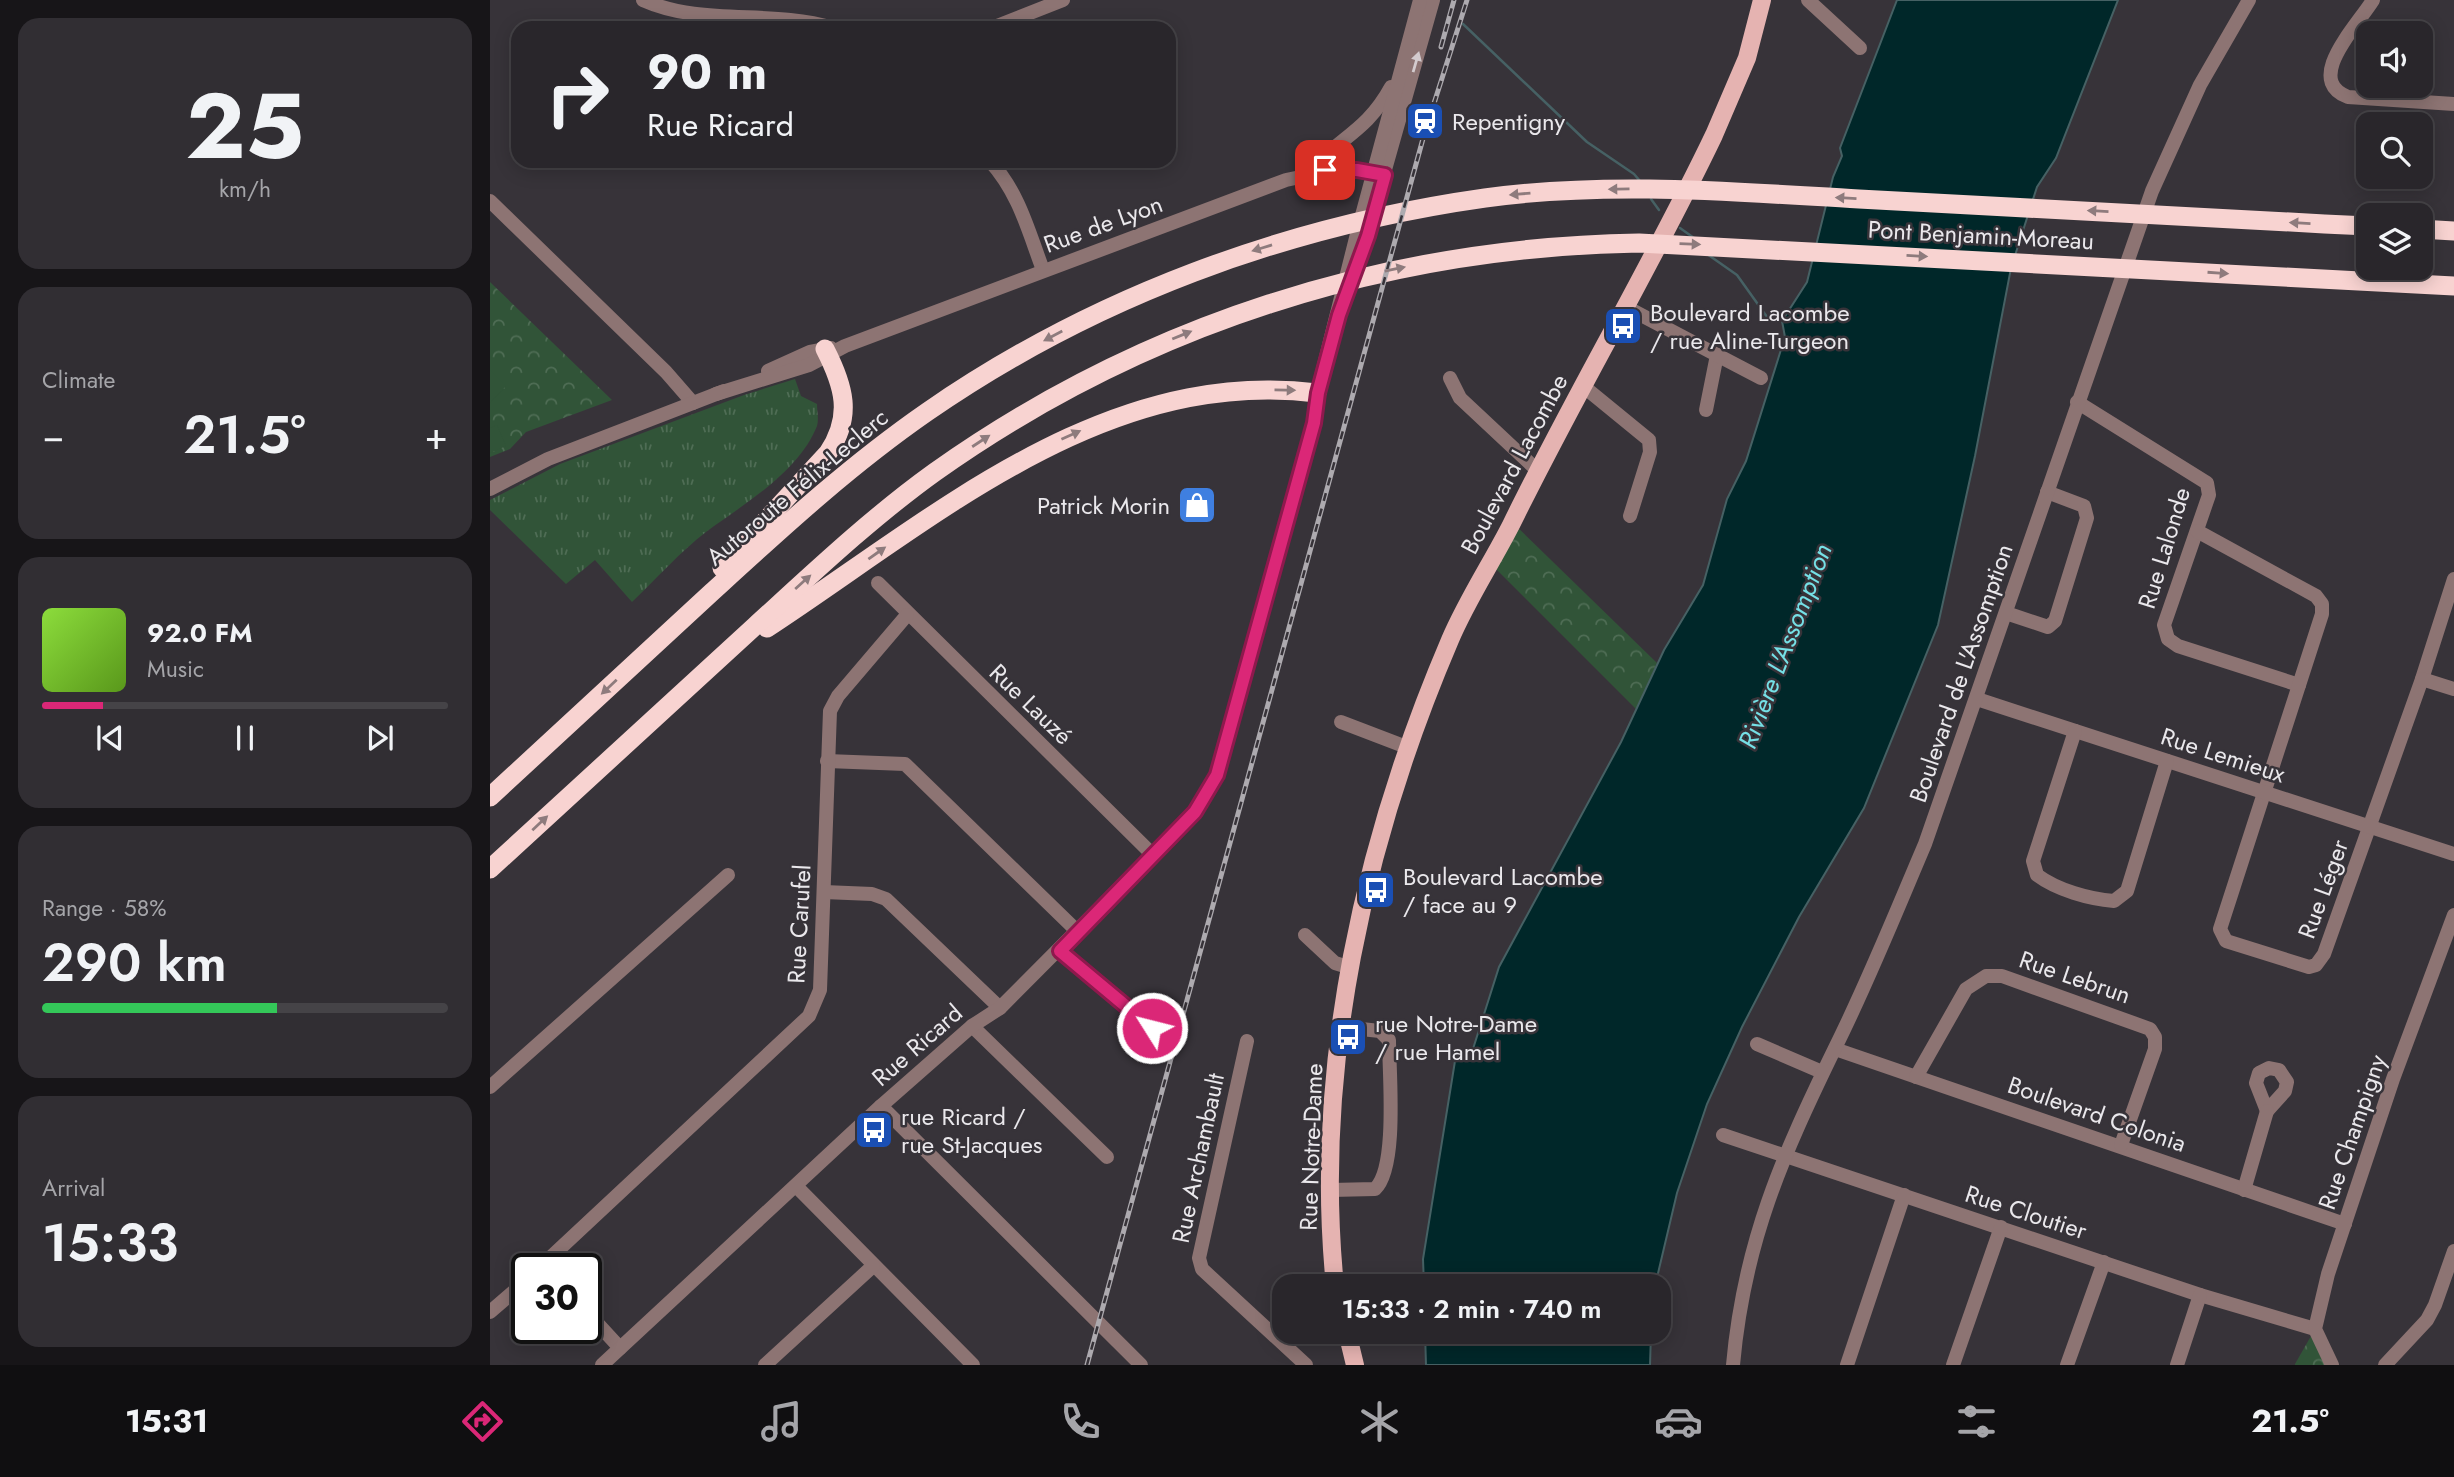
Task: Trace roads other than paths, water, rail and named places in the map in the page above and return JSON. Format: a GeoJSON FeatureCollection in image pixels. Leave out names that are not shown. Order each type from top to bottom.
{"type":"FeatureCollection","features":[{"type":"Feature","properties":{"kind":"highway","name":"Autoroute Félix-Leclerc"},"geometry":{"type":"LineString","coordinates":[[490,797],[841,476],[928,411],[984,375],[1089,317],[1165,283],[1249,252],[1328,229],[1438,206],[1497,197],[1588,190]]}},
{"type":"Feature","properties":{"kind":"highway","name":"Pont Benjamin-Moreau"},"geometry":{"type":"LineString","coordinates":[[1588,190],[1707,191],[2356,225]]}},
{"type":"Feature","properties":{"kind":"highway"},"geometry":{"type":"LineString","coordinates":[[2433,230],[2454,231]]}},
{"type":"Feature","properties":{"kind":"highway","name":"Pont Benjamin-Moreau"},"geometry":{"type":"LineString","coordinates":[[716,661],[881,514],[934,473],[1001,428],[1084,381],[1154,347],[1231,316],[1311,289],[1430,262],[1503,250],[1572,245],[1700,244],[2150,268],[2454,288]]}},
{"type":"Feature","properties":{"kind":"highway"},"geometry":{"type":"LineString","coordinates":[[659,641],[834,445],[843,426],[846,407],[832,350]]}},
{"type":"Feature","properties":{"kind":"highway"},"geometry":{"type":"LineString","coordinates":[[490,869],[716,661],[970,491],[1056,442],[1123,416],[1185,400],[1252,391],[1318,393]]}},
{"type":"Feature","properties":{"kind":"main road","name":"Boulevard Lacombe"},"geometry":{"type":"LineString","coordinates":[[1351,968],[1376,844],[1451,637],[1716,132],[1747,58],[1762,0]]}},
{"type":"Feature","properties":{"kind":"main road","name":"Rue Notre-Dame"},"geometry":{"type":"LineString","coordinates":[[1334,1274],[1331,1133],[1351,968]]}},
{"type":"Feature","properties":{"kind":"main road"},"geometry":{"type":"LineString","coordinates":[[1350,1344],[1355,1365]]}},
{"type":"Feature","properties":{"kind":"street"},"geometry":{"type":"LineString","coordinates":[[643,0],[683,12],[803,21]]}},
{"type":"Feature","properties":{"kind":"street"},"geometry":{"type":"LineString","coordinates":[[1010,21],[1063,0]]}},
{"type":"Feature","properties":{"kind":"street"},"geometry":{"type":"LineString","coordinates":[[1379,174],[1399,74],[1420,0]]}},
{"type":"Feature","properties":{"kind":"street"},"geometry":{"type":"LineString","coordinates":[[1379,174],[1433,0]]}},
{"type":"Feature","properties":{"kind":"street"},"geometry":{"type":"LineString","coordinates":[[1808,0],[1860,48]]}},
{"type":"Feature","properties":{"kind":"street","name":"Boulevard de L'Assomption"},"geometry":{"type":"LineString","coordinates":[[1734,1365],[1737,1317],[1752,1247],[1784,1154],[1835,1049],[1925,844],[1978,699],[2077,402],[2161,168],[2200,85],[2249,0]]}},
{"type":"Feature","properties":{"kind":"street"},"geometry":{"type":"LineString","coordinates":[[2373,0],[2330,65],[2330,84],[2336,93],[2348,97],[2454,104]]}},
{"type":"Feature","properties":{"kind":"street"},"geometry":{"type":"LineString","coordinates":[[1307,174],[1324,154],[1369,121],[1399,74]]}},
{"type":"Feature","properties":{"kind":"street"},"geometry":{"type":"LineString","coordinates":[[995,168],[1020,205],[1043,270]]}},
{"type":"Feature","properties":{"kind":"street","name":"Rue de Lyon"},"geometry":{"type":"LineString","coordinates":[[490,489],[548,459],[716,394],[799,356],[832,350],[1307,174],[1338,169],[1379,174]]}},
{"type":"Feature","properties":{"kind":"street","name":"Rue Ricard"},"geometry":{"type":"LineString","coordinates":[[602,1365],[797,1187],[881,1106],[972,1026],[1000,1008],[1154,856],[1195,812],[1211,789],[1228,740],[1314,423],[1318,393],[1379,174]]}},
{"type":"Feature","properties":{"kind":"street"},"geometry":{"type":"LineString","coordinates":[[490,201],[666,372],[692,403]]}},
{"type":"Feature","properties":{"kind":"street"},"geometry":{"type":"LineString","coordinates":[[1626,307],[1761,378]]}},
{"type":"Feature","properties":{"kind":"street"},"geometry":{"type":"LineString","coordinates":[[1706,410],[1717,355]]}},
{"type":"Feature","properties":{"kind":"street"},"geometry":{"type":"LineString","coordinates":[[1450,378],[1460,398],[1537,470]]}},
{"type":"Feature","properties":{"kind":"street"},"geometry":{"type":"LineString","coordinates":[[1583,386],[1649,440],[1650,452],[1630,516]]}},
{"type":"Feature","properties":{"kind":"street","name":"Rue Lalonde"},"geometry":{"type":"LineString","coordinates":[[2077,402],[2204,478],[2209,495],[2164,625],[2168,639],[2178,646],[2299,685]]}},
{"type":"Feature","properties":{"kind":"street"},"geometry":{"type":"LineString","coordinates":[[2006,613],[2040,627],[2048,628],[2056,621],[2087,518],[2084,506],[2047,492]]}},
{"type":"Feature","properties":{"kind":"street"},"geometry":{"type":"LineString","coordinates":[[2197,531],[2316,597],[2322,604],[2322,614],[2263,792]]}},
{"type":"Feature","properties":{"kind":"street"},"geometry":{"type":"LineString","coordinates":[[2370,827],[2454,579]]}},
{"type":"Feature","properties":{"kind":"street","name":"Rue Lauzé"},"geometry":{"type":"LineString","coordinates":[[878,583],[907,615],[1154,856]]}},
{"type":"Feature","properties":{"kind":"street","name":"Rue Carufel"},"geometry":{"type":"LineString","coordinates":[[558,1253],[809,1016],[820,990],[830,711],[838,696],[907,615]]}},
{"type":"Feature","properties":{"kind":"street"},"geometry":{"type":"LineString","coordinates":[[2422,679],[2454,689]]}},
{"type":"Feature","properties":{"kind":"street","name":"Rue Lemieux"},"geometry":{"type":"LineString","coordinates":[[1978,699],[2454,854]]}},
{"type":"Feature","properties":{"kind":"street"},"geometry":{"type":"LineString","coordinates":[[1341,722],[1409,748]]}},
{"type":"Feature","properties":{"kind":"street"},"geometry":{"type":"LineString","coordinates":[[2075,731],[2033,861],[2037,876],[2046,882],[2092,898],[2114,901],[2127,891],[2167,761]]}},
{"type":"Feature","properties":{"kind":"street"},"geometry":{"type":"LineString","coordinates":[[827,761],[905,764],[1078,932]]}},
{"type":"Feature","properties":{"kind":"street","name":"Rue Léger"},"geometry":{"type":"LineString","coordinates":[[2263,792],[2220,929],[2221,936],[2235,945],[2301,965],[2316,965],[2324,954],[2370,827]]}},
{"type":"Feature","properties":{"kind":"street"},"geometry":{"type":"LineString","coordinates":[[490,1087],[728,875]]}},
{"type":"Feature","properties":{"kind":"street"},"geometry":{"type":"LineString","coordinates":[[824,892],[872,894],[886,899],[1000,1008]]}},
{"type":"Feature","properties":{"kind":"street","name":"Rue Champigny"},"geometry":{"type":"LineString","coordinates":[[2315,1329],[2328,1274],[2344,1224],[2393,1079],[2454,915]]}},
{"type":"Feature","properties":{"kind":"street"},"geometry":{"type":"LineString","coordinates":[[1305,934],[1335,963],[1351,968]]}},
{"type":"Feature","properties":{"kind":"street"},"geometry":{"type":"LineString","coordinates":[[1060,951],[1152,1028]]}},
{"type":"Feature","properties":{"kind":"street","name":"Rue Lebrun"},"geometry":{"type":"LineString","coordinates":[[1916,1077],[1966,989],[1986,976],[2014,980],[2150,1029],[2155,1037],[2155,1049],[2121,1145]]}},
{"type":"Feature","properties":{"kind":"street"},"geometry":{"type":"LineString","coordinates":[[972,1026],[1107,1157]]}},
{"type":"Feature","properties":{"kind":"street"},"geometry":{"type":"LineString","coordinates":[[1331,1190],[1375,1189],[1384,1178],[1389,1136],[1389,1040],[1380,1031],[1342,1027]]}},
{"type":"Feature","properties":{"kind":"street","name":"Rue Archambault"},"geometry":{"type":"LineString","coordinates":[[1247,1041],[1199,1258],[1202,1269],[1306,1365]]}},
{"type":"Feature","properties":{"kind":"street"},"geometry":{"type":"LineString","coordinates":[[1757,1044],[1822,1072]]}},
{"type":"Feature","properties":{"kind":"street","name":"Boulevard Colonia"},"geometry":{"type":"LineString","coordinates":[[1835,1049],[2121,1145],[2344,1224]]}},
{"type":"Feature","properties":{"kind":"street"},"geometry":{"type":"LineString","coordinates":[[881,1106],[1141,1365]]}},
{"type":"Feature","properties":{"kind":"street"},"geometry":{"type":"LineString","coordinates":[[2244,1190],[2267,1111]]}},
{"type":"Feature","properties":{"kind":"street","name":"Rue Cloutier"},"geometry":{"type":"LineString","coordinates":[[1723,1135],[2200,1295],[2315,1329]]}},
{"type":"Feature","properties":{"kind":"street"},"geometry":{"type":"LineString","coordinates":[[797,1187],[973,1365]]}},
{"type":"Feature","properties":{"kind":"street"},"geometry":{"type":"LineString","coordinates":[[1847,1365],[1905,1195]]}},
{"type":"Feature","properties":{"kind":"street"},"geometry":{"type":"LineString","coordinates":[[1953,1365],[2001,1227]]}},
{"type":"Feature","properties":{"kind":"street"},"geometry":{"type":"LineString","coordinates":[[2385,1365],[2427,1320],[2453,1259]]}},
{"type":"Feature","properties":{"kind":"street"},"geometry":{"type":"LineString","coordinates":[[2067,1365],[2104,1262]]}},
{"type":"Feature","properties":{"kind":"street"},"geometry":{"type":"LineString","coordinates":[[765,1365],[873,1266]]}},
{"type":"Feature","properties":{"kind":"street"},"geometry":{"type":"LineString","coordinates":[[490,1312],[511,1294]]}},
{"type":"Feature","properties":{"kind":"street"},"geometry":{"type":"LineString","coordinates":[[2177,1365],[2200,1295]]}},
{"type":"Feature","properties":{"kind":"street"},"geometry":{"type":"LineString","coordinates":[[602,1328],[620,1348]]}},
{"type":"Feature","properties":{"kind":"street"},"geometry":{"type":"LineString","coordinates":[[2315,1329],[2332,1365]]}},
{"type":"Feature","properties":{"kind":"water","name":"Rivière L'Assomption"},"geometry":{"type":"Polygon","coordinates":[[[1897,0],[2118,0],[2056,158],[2037,187],[2011,268],[1975,456],[1938,625],[1864,808],[1799,917],[1742,1027],[1707,1104],[1677,1193],[1658,1274],[1424,1274],[1423,1259],[1455,1061],[1472,1052],[1499,967],[1621,742],[1664,650],[1703,585],[1727,499],[1746,461],[1785,337],[1782,321],[1807,282],[1833,177],[1842,156],[1840,148],[1897,0]]]}},
{"type":"Feature","properties":{"kind":"water"},"geometry":{"type":"Polygon","coordinates":[[[1425,1344],[1651,1344],[1650,1365],[1426,1365],[1425,1344]]]}},
{"type":"Feature","properties":{"kind":"waterway"},"geometry":{"type":"LineString","coordinates":[[1463,24],[1587,142],[1640,181]]}},
{"type":"Feature","properties":{"kind":"waterway"},"geometry":{"type":"LineString","coordinates":[[1651,199],[1659,210]]}},
{"type":"Feature","properties":{"kind":"waterway"},"geometry":{"type":"LineString","coordinates":[[1680,228],[1694,238]]}},
{"type":"Feature","properties":{"kind":"waterway"},"geometry":{"type":"LineString","coordinates":[[1707,254],[1737,275],[1767,317],[1785,322]]}},
{"type":"Feature","properties":{"kind":"railway"},"geometry":{"type":"LineString","coordinates":[[1441,47],[1454,0]]}},
{"type":"Feature","properties":{"kind":"railway"},"geometry":{"type":"LineString","coordinates":[[1429,119],[1467,0]]}},
{"type":"Feature","properties":{"kind":"railway"},"geometry":{"type":"LineString","coordinates":[[1087,1365],[1427,124]]}},
{"type":"Feature","properties":{"kind":"place","name":"Repentigny"},"geometry":{"type":"Point","coordinates":[1425,121]}},
{"type":"Feature","properties":{"kind":"place","name":"Boulevard Lacombe / rue Aline-Turgeon"},"geometry":{"type":"Point","coordinates":[1623,326]}},
{"type":"Feature","properties":{"kind":"place","name":"Patrick Morin"},"geometry":{"type":"Point","coordinates":[1197,505]}},
{"type":"Feature","properties":{"kind":"place","name":"Boulevard Lacombe / face au 9"},"geometry":{"type":"Point","coordinates":[1376,890]}},
{"type":"Feature","properties":{"kind":"place","name":"rue Notre-Dame / rue Hamel"},"geometry":{"type":"Point","coordinates":[1348,1037]}},
{"type":"Feature","properties":{"kind":"place","name":"rue Ricard / rue St-Jacques"},"geometry":{"type":"Point","coordinates":[874,1130]}}]}
